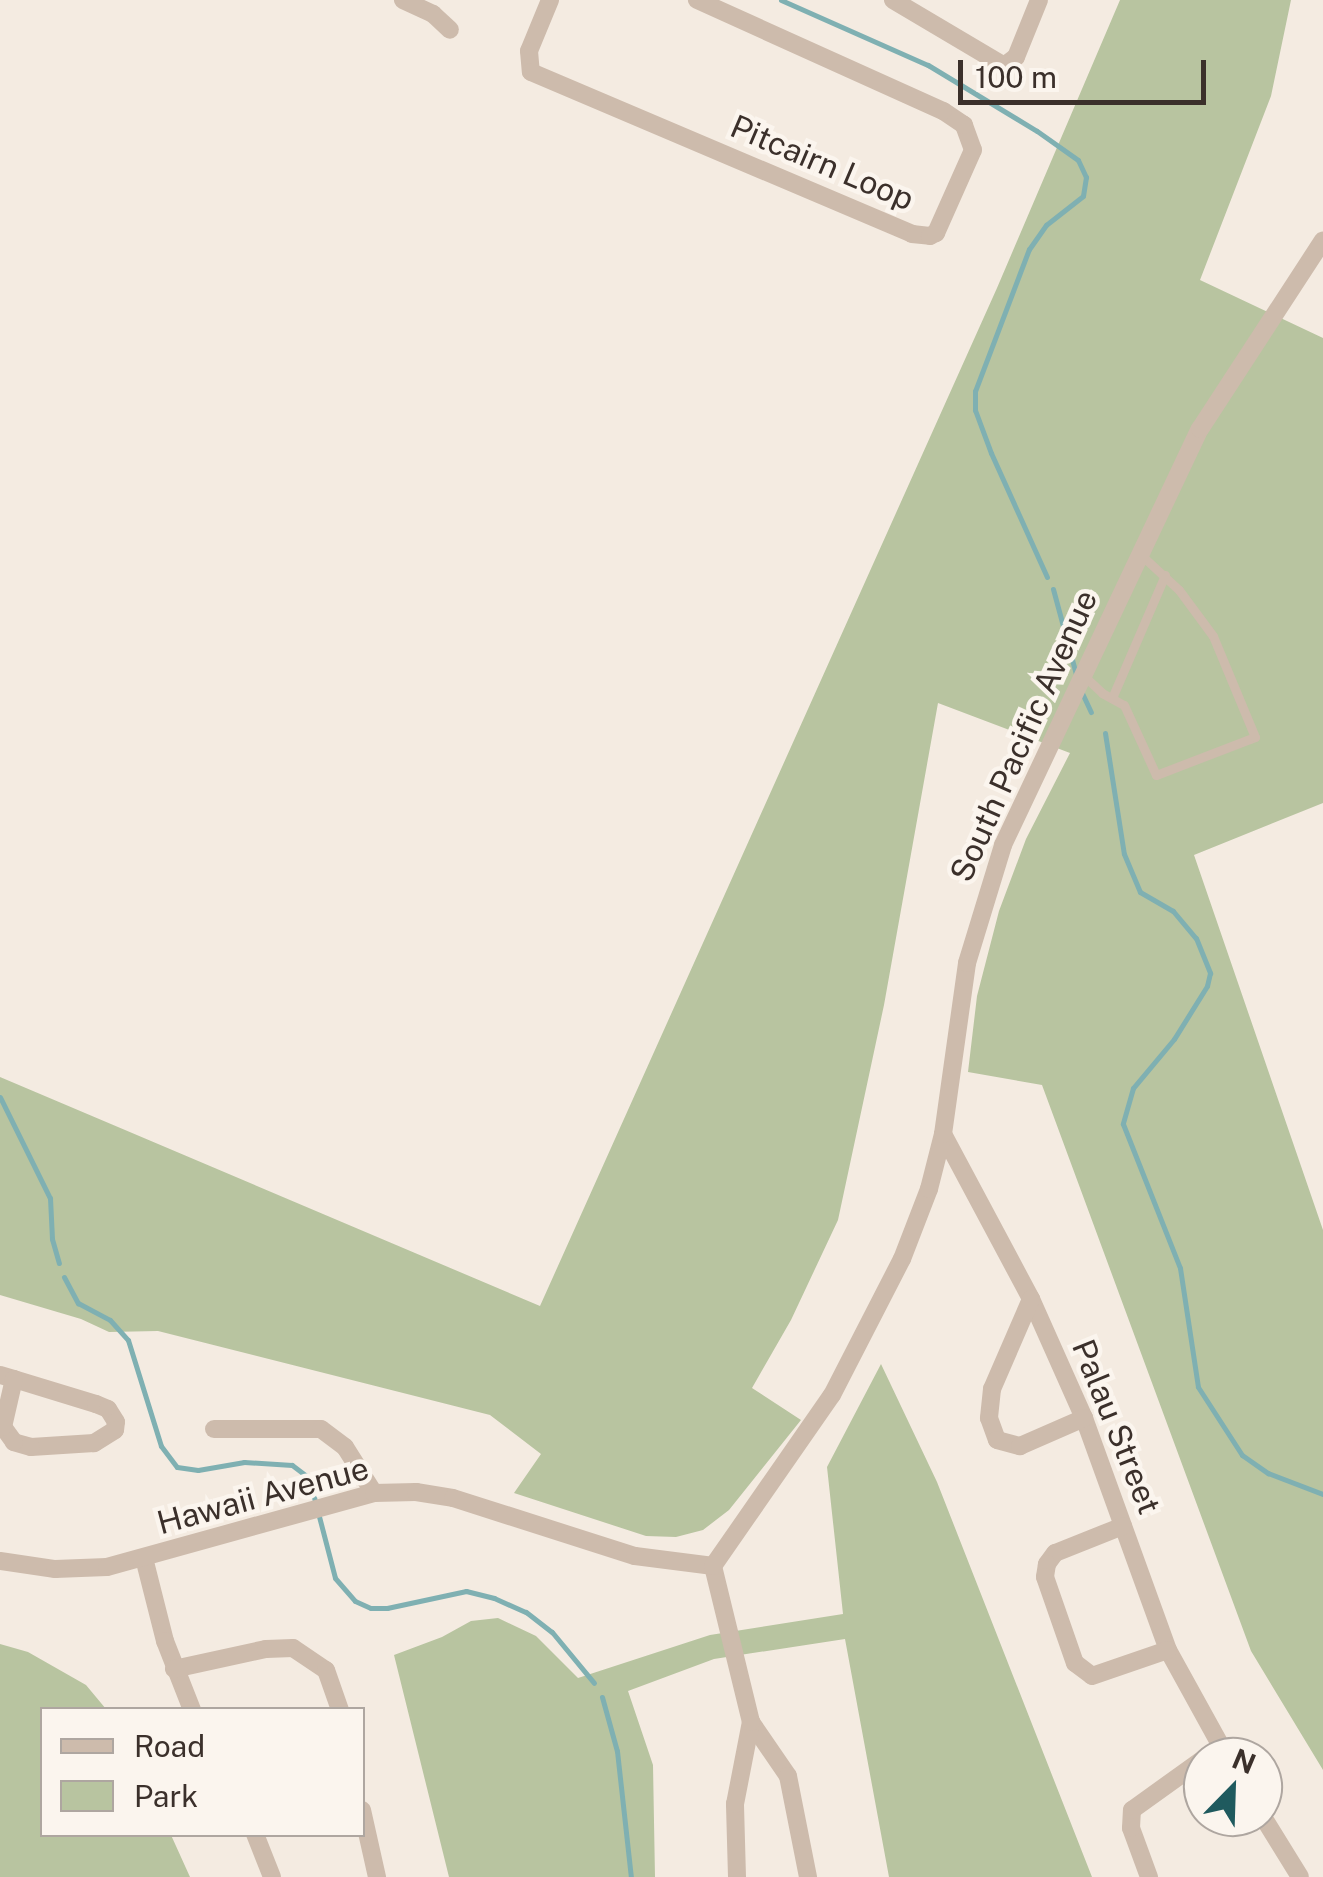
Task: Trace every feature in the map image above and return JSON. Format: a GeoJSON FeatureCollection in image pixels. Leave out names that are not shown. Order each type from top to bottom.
{"type":"FeatureCollection","features":[{"type":"Feature","properties":{"kind":"street"},"geometry":{"type":"LineString","coordinates":[[403,0],[433,14],[450,30]]}},
{"type":"Feature","properties":{"kind":"street","name":"Pitcairn Loop"},"geometry":{"type":"LineString","coordinates":[[550,0],[529,52],[528,66],[540,77],[912,234],[930,236],[936,232],[973,150],[964,125],[943,111],[696,0]]}},
{"type":"Feature","properties":{"kind":"street"},"geometry":{"type":"LineString","coordinates":[[892,0],[1004,66],[1016,57],[1039,0]]}},
{"type":"Feature","properties":{"kind":"street","name":"South Pacific Avenue"},"geometry":{"type":"LineString","coordinates":[[713,1566],[850,1361],[902,1259],[929,1189],[943,1134],[967,964],[988,886],[1138,552],[1213,404],[1323,240]]}},
{"type":"Feature","properties":{"kind":"street","name":"Palau Street"},"geometry":{"type":"LineString","coordinates":[[943,1134],[1031,1299],[1084,1418],[1168,1650],[1206,1737]]}},
{"type":"Feature","properties":{"kind":"street"},"geometry":{"type":"LineString","coordinates":[[1031,1299],[992,1389],[990,1418],[997,1440],[1020,1446],[1084,1418]]}},
{"type":"Feature","properties":{"kind":"street"},"geometry":{"type":"LineString","coordinates":[[7,1377],[108,1409],[116,1422],[115,1430],[94,1443],[30,1447],[14,1442],[3,1428],[7,1377]]}},
{"type":"Feature","properties":{"kind":"street"},"geometry":{"type":"LineString","coordinates":[[214,1429],[321,1429],[345,1447],[374,1493]]}},
{"type":"Feature","properties":{"kind":"street","name":"Hawaii Avenue"},"geometry":{"type":"LineString","coordinates":[[0,1561],[55,1568],[107,1567],[374,1493],[416,1492],[452,1498],[636,1556],[713,1566]]}},
{"type":"Feature","properties":{"kind":"street"},"geometry":{"type":"LineString","coordinates":[[1123,1526],[1056,1553],[1046,1564],[1045,1577],[1075,1664],[1092,1676],[1168,1650]]}},
{"type":"Feature","properties":{"kind":"street"},"geometry":{"type":"LineString","coordinates":[[144,1558],[174,1669],[191,1707]]}},
{"type":"Feature","properties":{"kind":"street"},"geometry":{"type":"LineString","coordinates":[[713,1566],[750,1722],[788,1776],[808,1877]]}},
{"type":"Feature","properties":{"kind":"street"},"geometry":{"type":"LineString","coordinates":[[174,1669],[266,1649],[294,1648],[326,1670],[339,1707]]}},
{"type":"Feature","properties":{"kind":"street"},"geometry":{"type":"LineString","coordinates":[[737,1877],[736,1804],[750,1722]]}},
{"type":"Feature","properties":{"kind":"street","name":"Palau Street"},"geometry":{"type":"LineString","coordinates":[[1149,1877],[1132,1828],[1132,1810],[1183,1776]]}},
{"type":"Feature","properties":{"kind":"street"},"geometry":{"type":"LineString","coordinates":[[365,1823],[377,1877]]}},
{"type":"Feature","properties":{"kind":"street"},"geometry":{"type":"LineString","coordinates":[[257,1837],[272,1877]]}},
{"type":"Feature","properties":{"kind":"street"},"geometry":{"type":"LineString","coordinates":[[1276,1837],[1300,1877]]}},
{"type":"Feature","properties":{"kind":"lane"},"geometry":{"type":"LineString","coordinates":[[1080,680],[1128,711],[1156,775],[1255,737],[1213,636],[1165,575],[1138,552]]}},
{"type":"Feature","properties":{"kind":"lane"},"geometry":{"type":"LineString","coordinates":[[1112,698],[1165,575]]}},
{"type":"Feature","properties":{"kind":"green space"},"geometry":{"type":"Polygon","coordinates":[[[1120,0],[1291,0],[1271,96],[1200,280],[1323,338],[1323,803],[1194,855],[1323,1230],[1323,1770],[1251,1651],[1042,1085],[968,1072],[977,996],[999,911],[1026,839],[1070,753],[938,703],[884,1005],[838,1220],[791,1320],[752,1388],[801,1420],[729,1510],[703,1530],[676,1537],[646,1536],[514,1493],[541,1454],[490,1415],[158,1331],[109,1332],[81,1319],[0,1295],[0,1077],[540,1306],[997,288],[1120,0]]]}},
{"type":"Feature","properties":{"kind":"green space"},"geometry":{"type":"Polygon","coordinates":[[[881,1364],[937,1482],[1092,1877],[889,1877],[845,1639],[714,1659],[628,1691],[653,1765],[655,1877],[449,1877],[394,1655],[471,1621],[498,1618],[536,1636],[578,1678],[710,1635],[843,1614],[827,1467],[881,1364]]]}},
{"type":"Feature","properties":{"kind":"green space"},"geometry":{"type":"Polygon","coordinates":[[[0,1644],[28,1652],[86,1685],[104,1707],[40,1707],[40,1837],[172,1837],[190,1877],[0,1877],[0,1644]]]}},
{"type":"Feature","properties":{"kind":"waterway"},"geometry":{"type":"LineString","coordinates":[[781,0],[928,65],[1078,160],[1086,177],[1083,196],[1046,225],[1029,249],[975,391],[975,410],[991,453],[1047,577]]}},
{"type":"Feature","properties":{"kind":"waterway"},"geometry":{"type":"LineString","coordinates":[[1053,589],[1077,678]]}},
{"type":"Feature","properties":{"kind":"waterway"},"geometry":{"type":"LineString","coordinates":[[1082,693],[1091,712]]}},
{"type":"Feature","properties":{"kind":"waterway"},"geometry":{"type":"LineString","coordinates":[[1105,733],[1124,854],[1140,892],[1173,911],[1196,938],[1210,973],[1207,986],[1174,1039],[1133,1088],[1123,1124],[1180,1268],[1198,1387],[1242,1455],[1268,1473],[1323,1494]]}},
{"type":"Feature","properties":{"kind":"waterway"},"geometry":{"type":"LineString","coordinates":[[0,1097],[50,1198],[52,1239],[59,1263]]}},
{"type":"Feature","properties":{"kind":"waterway"},"geometry":{"type":"LineString","coordinates":[[64,1277],[78,1303],[110,1320],[128,1340],[161,1446],[177,1467],[198,1470],[244,1462],[292,1465],[309,1478],[335,1578],[355,1601],[371,1608],[387,1608],[466,1591],[494,1598],[526,1612],[552,1632],[594,1683]]}},
{"type":"Feature","properties":{"kind":"waterway"},"geometry":{"type":"LineString","coordinates":[[602,1697],[617,1751],[631,1877]]}}]}
